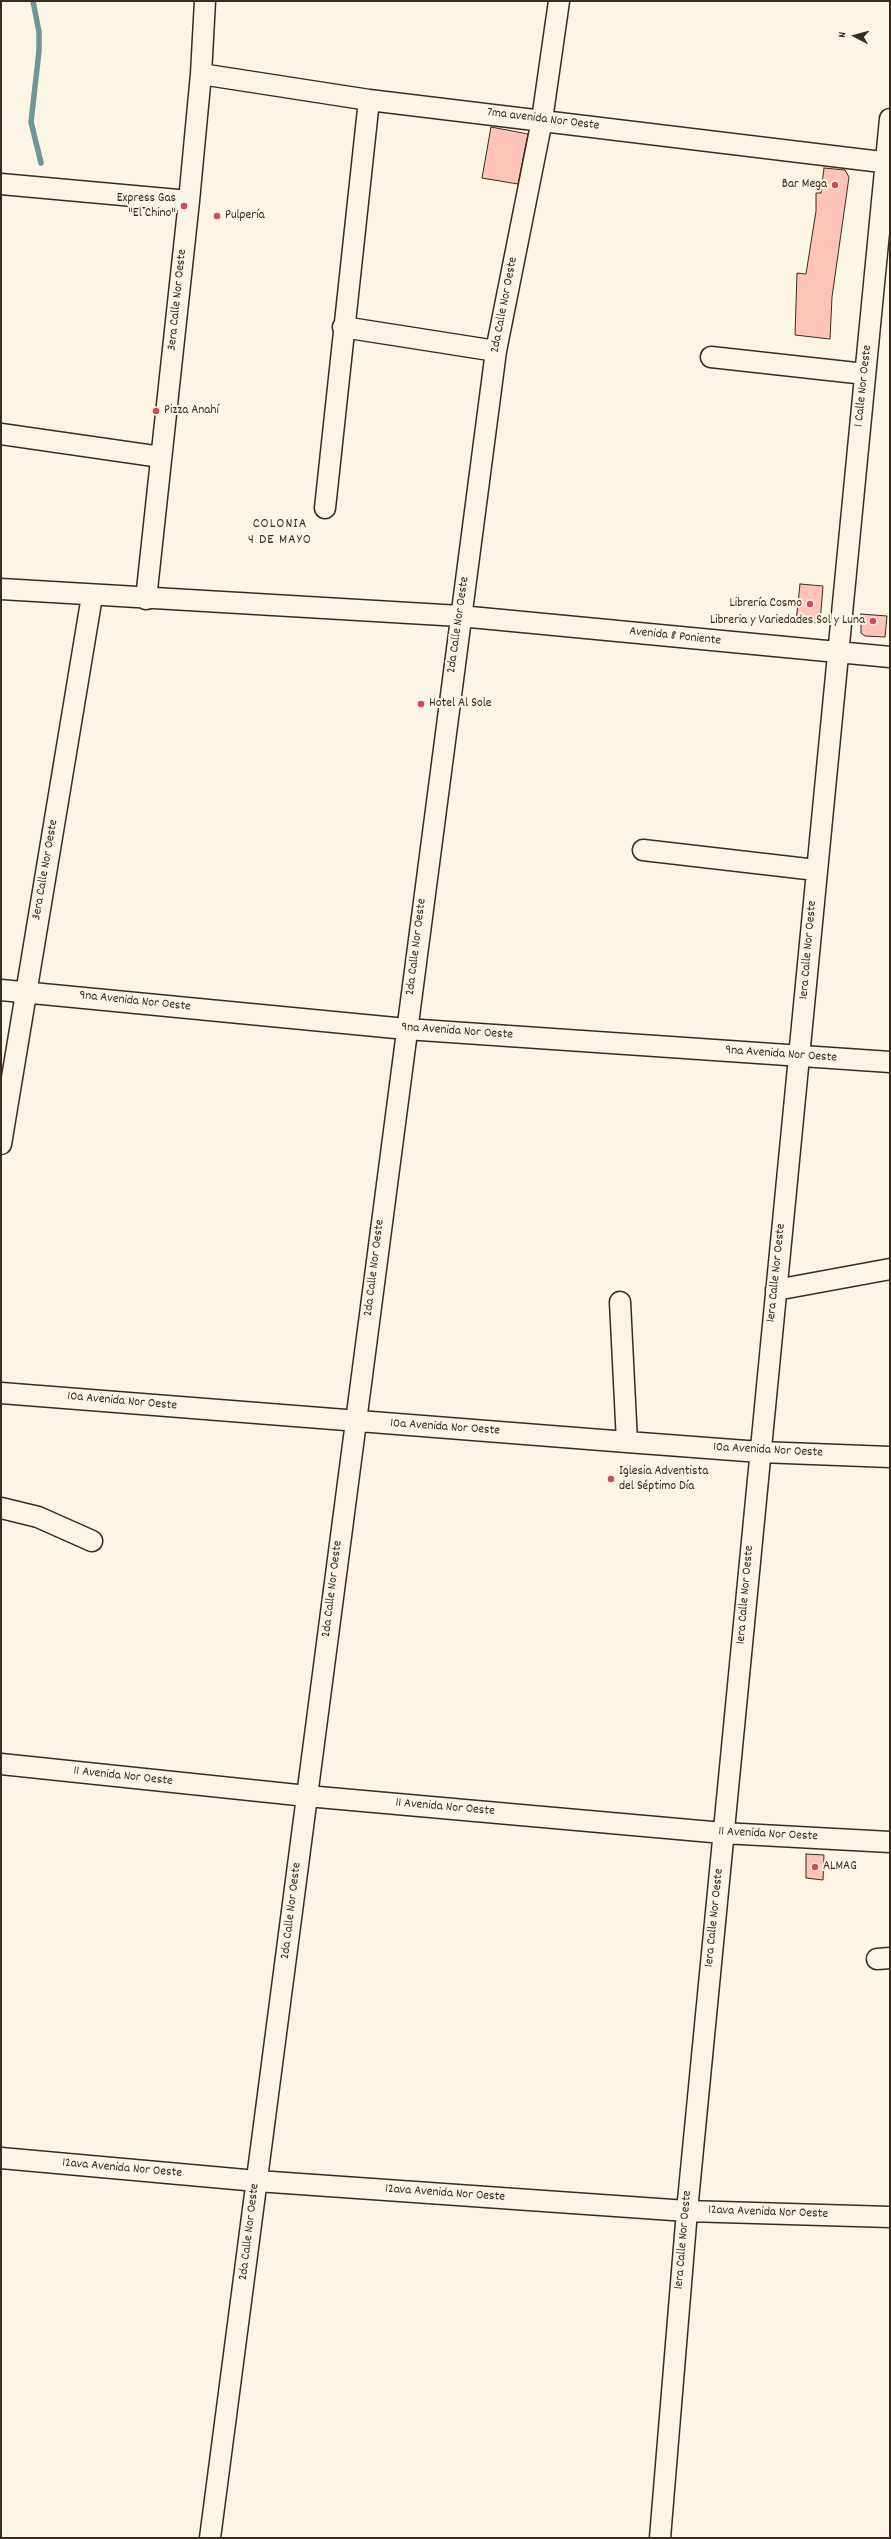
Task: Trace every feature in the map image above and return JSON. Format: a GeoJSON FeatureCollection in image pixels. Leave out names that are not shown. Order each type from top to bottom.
{"type":"FeatureCollection","features":[{"type":"Feature","properties":{"kind":"street","name":"3era Calle Nor Oeste"},"geometry":{"type":"LineString","coordinates":[[146,599],[189,201],[201,74],[205,1]]}},
{"type":"Feature","properties":{"kind":"street","name":"2da Calle Nor Oeste"},"geometry":{"type":"LineString","coordinates":[[210,2538],[460,616],[496,351],[542,120],[559,1]]}},
{"type":"Feature","properties":{"kind":"street","name":"7ma avenida Nor Oeste"},"geometry":{"type":"LineString","coordinates":[[201,74],[369,100],[888,163]]}},
{"type":"Feature","properties":{"kind":"street"},"geometry":{"type":"LineString","coordinates":[[325,508],[343,327],[369,100]]}},
{"type":"Feature","properties":{"kind":"street","name":"1 Calle Nor Oeste"},"geometry":{"type":"LineString","coordinates":[[837,653],[888,163],[890,119]]}},
{"type":"Feature","properties":{"kind":"street"},"geometry":{"type":"LineString","coordinates":[[1,184],[189,201]]}},
{"type":"Feature","properties":{"kind":"street"},"geometry":{"type":"LineString","coordinates":[[343,327],[496,351]]}},
{"type":"Feature","properties":{"kind":"street"},"geometry":{"type":"LineString","coordinates":[[711,357],[865,374]]}},
{"type":"Feature","properties":{"kind":"street"},"geometry":{"type":"LineString","coordinates":[[1,434],[161,457]]}},
{"type":"Feature","properties":{"kind":"street","name":"Avenida 8 Poniente"},"geometry":{"type":"LineString","coordinates":[[1,589],[92,596],[460,616],[890,657]]}},
{"type":"Feature","properties":{"kind":"street","name":"3era Calle Nor Oeste"},"geometry":{"type":"LineString","coordinates":[[1,1144],[92,596]]}},
{"type":"Feature","properties":{"kind":"street","name":"1era Calle Nor Oeste"},"geometry":{"type":"LineString","coordinates":[[660,2538],[686,2211],[837,653]]}},
{"type":"Feature","properties":{"kind":"street"},"geometry":{"type":"LineString","coordinates":[[643,850],[816,870]]}},
{"type":"Feature","properties":{"kind":"street","name":"9na Avenida Nor Oeste"},"geometry":{"type":"LineString","coordinates":[[1,990],[406,1029],[890,1062]]}},
{"type":"Feature","properties":{"kind":"street"},"geometry":{"type":"LineString","coordinates":[[776,1290],[890,1269]]}},
{"type":"Feature","properties":{"kind":"street"},"geometry":{"type":"LineString","coordinates":[[620,1302],[626,1442]]}},
{"type":"Feature","properties":{"kind":"street","name":"10a Avenida Nor Oeste"},"geometry":{"type":"LineString","coordinates":[[1,1393],[760,1452],[890,1457]]}},
{"type":"Feature","properties":{"kind":"street"},"geometry":{"type":"LineString","coordinates":[[1,1508],[38,1517],[92,1541]]}},
{"type":"Feature","properties":{"kind":"street","name":"11 Avenida Nor Oeste"},"geometry":{"type":"LineString","coordinates":[[1,1764],[306,1796],[723,1833],[890,1842]]}},
{"type":"Feature","properties":{"kind":"street","name":"12ava Avenida Nor Oeste"},"geometry":{"type":"LineString","coordinates":[[1,2158],[257,2182],[686,2211],[890,2216]]}},
{"type":"Feature","properties":{"kind":"building"},"geometry":{"type":"Polygon","coordinates":[[[491,127],[528,134],[518,184],[482,178],[491,127]]]}},
{"type":"Feature","properties":{"kind":"building"},"geometry":{"type":"Polygon","coordinates":[[[824,168],[845,170],[849,177],[832,297],[830,339],[795,335],[797,273],[806,274],[816,211],[816,193],[821,193],[824,168]]]}},
{"type":"Feature","properties":{"kind":"building","name":"Librería Cosmo"},"geometry":{"type":"Polygon","coordinates":[[[800,584],[823,586],[820,623],[796,622],[800,584]]]}},
{"type":"Feature","properties":{"kind":"building","name":"Libreria y Variedades Sol y Luna"},"geometry":{"type":"Polygon","coordinates":[[[861,614],[887,616],[885,637],[865,636],[861,633],[861,614]]]}},
{"type":"Feature","properties":{"kind":"building","name":"ALMAG"},"geometry":{"type":"Polygon","coordinates":[[[806,1854],[824,1855],[823,1880],[806,1878],[806,1854]]]}},
{"type":"Feature","properties":{"kind":"waterway"},"geometry":{"type":"LineString","coordinates":[[33,1],[39,32],[39,51],[31,122],[41,163]]}},
{"type":"Feature","properties":{"kind":"place","name":"Bar Mega"},"geometry":{"type":"Point","coordinates":[835,185]}},
{"type":"Feature","properties":{"kind":"place","name":"Express Gas \"El Chino\""},"geometry":{"type":"Point","coordinates":[184,206]}},
{"type":"Feature","properties":{"kind":"place","name":"Pulpería"},"geometry":{"type":"Point","coordinates":[217,216]}},
{"type":"Feature","properties":{"kind":"place","name":"Pizza Anahí"},"geometry":{"type":"Point","coordinates":[156,411]}},
{"type":"Feature","properties":{"kind":"place","name":"Librería Cosmo"},"geometry":{"type":"Point","coordinates":[810,604]}},
{"type":"Feature","properties":{"kind":"place","name":"Libreria y Variedades Sol y Luna"},"geometry":{"type":"Point","coordinates":[873,621]}},
{"type":"Feature","properties":{"kind":"place","name":"Hotel Al Sole"},"geometry":{"type":"Point","coordinates":[421,704]}},
{"type":"Feature","properties":{"kind":"place","name":"Iglesia Adventista del Séptimo Día"},"geometry":{"type":"Point","coordinates":[611,1479]}},
{"type":"Feature","properties":{"kind":"place","name":"ALMAG"},"geometry":{"type":"Point","coordinates":[815,1867]}},
{"type":"Feature","properties":{"kind":"district","name":"COLONIA 4 DE MAYO"},"geometry":{"type":"Point","coordinates":[280,534]}}]}
